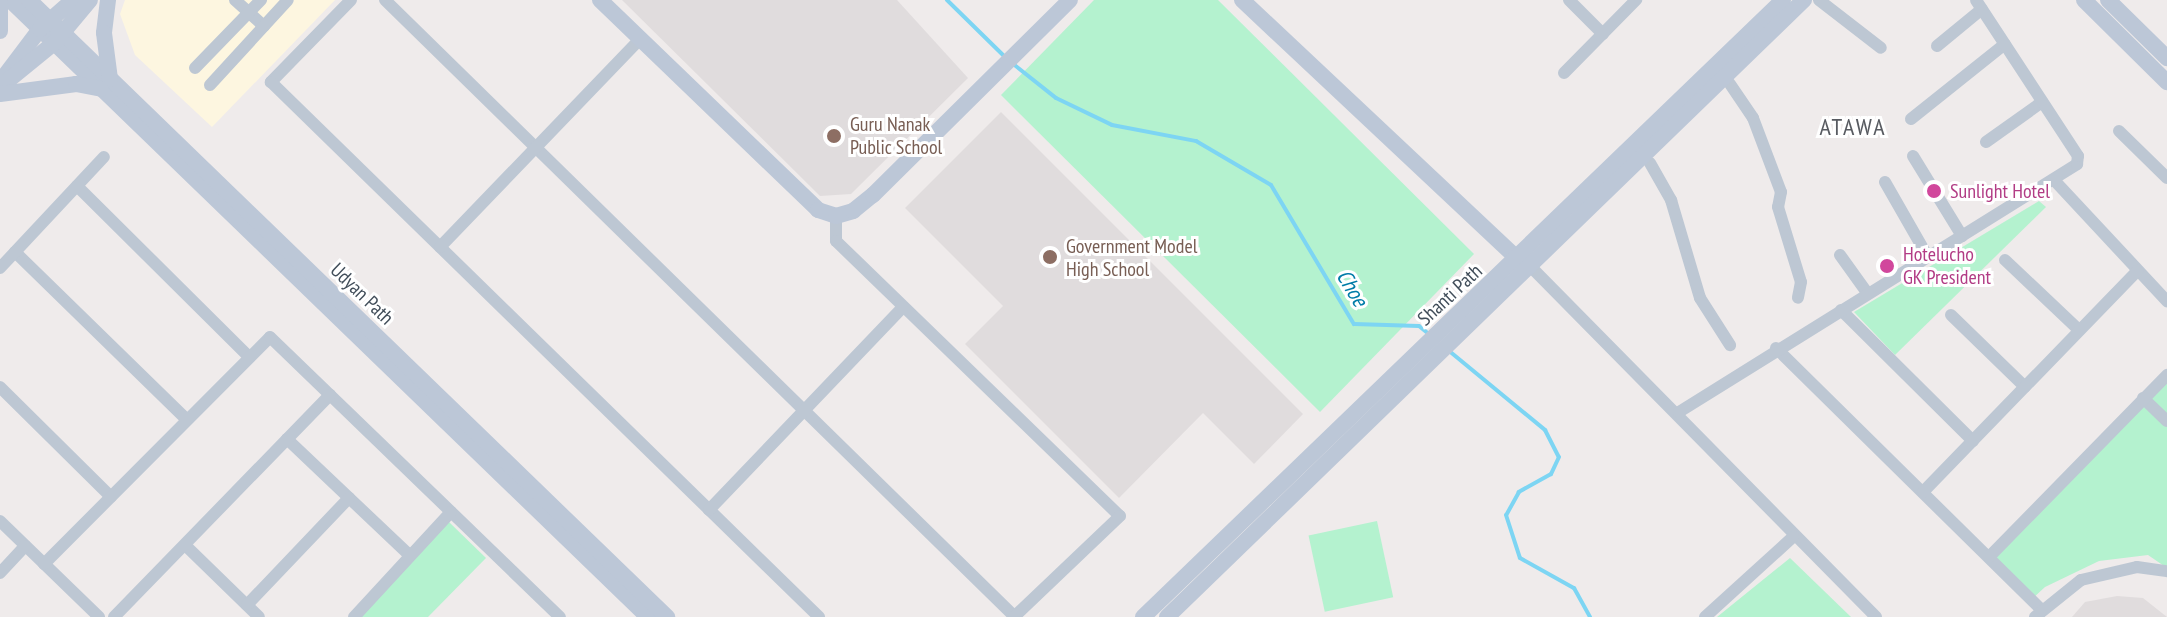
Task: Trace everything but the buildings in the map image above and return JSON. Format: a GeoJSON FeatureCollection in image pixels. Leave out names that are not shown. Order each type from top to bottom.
{"type":"FeatureCollection","features":[{"type":"Feature","properties":{"kind":"main road","name":"Udyan Path"},"geometry":{"type":"LineString","coordinates":[[10,0],[44,24],[667,617]]}},
{"type":"Feature","properties":{"kind":"main road","name":"Udyan Path"},"geometry":{"type":"LineString","coordinates":[[29,0],[44,24]]}},
{"type":"Feature","properties":{"kind":"main road"},"geometry":{"type":"LineString","coordinates":[[0,84],[44,24],[73,0]]}},
{"type":"Feature","properties":{"kind":"main road"},"geometry":{"type":"LineString","coordinates":[[0,84],[58,38],[90,0]]}},
{"type":"Feature","properties":{"kind":"main road"},"geometry":{"type":"LineString","coordinates":[[0,94],[76,84],[106,84],[104,33],[108,0]]}},
{"type":"Feature","properties":{"kind":"main road"},"geometry":{"type":"LineString","coordinates":[[600,0],[818,210],[836,216],[853,211],[873,195],[1070,0]]}},
{"type":"Feature","properties":{"kind":"main road"},"geometry":{"type":"LineString","coordinates":[[1242,0],[1525,263]]}},
{"type":"Feature","properties":{"kind":"main road","name":"Shanti Path"},"geometry":{"type":"LineString","coordinates":[[1143,617],[1401,381],[1471,326],[1525,263],[1783,0]]}},
{"type":"Feature","properties":{"kind":"main road","name":"Shanti Path"},"geometry":{"type":"LineString","coordinates":[[1167,617],[1401,381],[1459,313],[1525,263],[1804,0]]}},
{"type":"Feature","properties":{"kind":"main road"},"geometry":{"type":"LineString","coordinates":[[2084,0],[2167,82]]}},
{"type":"Feature","properties":{"kind":"main road"},"geometry":{"type":"LineString","coordinates":[[2108,0],[2167,58]]}},
{"type":"Feature","properties":{"kind":"main road"},"geometry":{"type":"LineString","coordinates":[[0,4],[0,31]]}},
{"type":"Feature","properties":{"kind":"main road","name":"Udyan Path"},"geometry":{"type":"LineString","coordinates":[[106,84],[648,617]]}},
{"type":"Feature","properties":{"kind":"street"},"geometry":{"type":"LineString","coordinates":[[235,0],[264,26]]}},
{"type":"Feature","properties":{"kind":"street"},"geometry":{"type":"LineString","coordinates":[[195,68],[261,0]]}},
{"type":"Feature","properties":{"kind":"street"},"geometry":{"type":"LineString","coordinates":[[210,85],[288,0]]}},
{"type":"Feature","properties":{"kind":"street"},"geometry":{"type":"LineString","coordinates":[[351,0],[271,82],[819,617]]}},
{"type":"Feature","properties":{"kind":"street"},"geometry":{"type":"LineString","coordinates":[[385,0],[1014,617],[1120,516],[836,241],[836,216]]}},
{"type":"Feature","properties":{"kind":"street"},"geometry":{"type":"LineString","coordinates":[[1569,0],[1603,34]]}},
{"type":"Feature","properties":{"kind":"street"},"geometry":{"type":"LineString","coordinates":[[1564,73],[1636,0]]}},
{"type":"Feature","properties":{"kind":"street"},"geometry":{"type":"LineString","coordinates":[[1819,0],[1881,48]]}},
{"type":"Feature","properties":{"kind":"street"},"geometry":{"type":"LineString","coordinates":[[1679,412],[1776,348],[2054,180],[2079,160],[1979,4],[1937,46]]}},
{"type":"Feature","properties":{"kind":"street"},"geometry":{"type":"LineString","coordinates":[[440,247],[639,40]]}},
{"type":"Feature","properties":{"kind":"street"},"geometry":{"type":"LineString","coordinates":[[1911,119],[2005,44]]}},
{"type":"Feature","properties":{"kind":"street"},"geometry":{"type":"LineString","coordinates":[[1730,84],[1753,118],[1781,192],[1778,207],[1801,282],[1798,298]]}},
{"type":"Feature","properties":{"kind":"street"},"geometry":{"type":"LineString","coordinates":[[1986,142],[2042,102]]}},
{"type":"Feature","properties":{"kind":"street"},"geometry":{"type":"LineString","coordinates":[[2119,131],[2167,178]]}},
{"type":"Feature","properties":{"kind":"street"},"geometry":{"type":"LineString","coordinates":[[1913,156],[1962,236]]}},
{"type":"Feature","properties":{"kind":"street"},"geometry":{"type":"LineString","coordinates":[[0,268],[104,157]]}},
{"type":"Feature","properties":{"kind":"street"},"geometry":{"type":"LineString","coordinates":[[1650,163],[1671,200],[1700,298],[1730,345]]}},
{"type":"Feature","properties":{"kind":"street"},"geometry":{"type":"LineString","coordinates":[[2054,180],[2167,301]]}},
{"type":"Feature","properties":{"kind":"street"},"geometry":{"type":"LineString","coordinates":[[1885,182],[1928,257]]}},
{"type":"Feature","properties":{"kind":"street"},"geometry":{"type":"LineString","coordinates":[[77,186],[249,357]]}},
{"type":"Feature","properties":{"kind":"street"},"geometry":{"type":"LineString","coordinates":[[15,252],[187,420]]}},
{"type":"Feature","properties":{"kind":"street"},"geometry":{"type":"LineString","coordinates":[[1840,255],[1868,294]]}},
{"type":"Feature","properties":{"kind":"street"},"geometry":{"type":"LineString","coordinates":[[2005,260],[2079,330]]}},
{"type":"Feature","properties":{"kind":"street"},"geometry":{"type":"LineString","coordinates":[[1525,263],[1679,412],[1793,537],[1876,617]]}},
{"type":"Feature","properties":{"kind":"street"},"geometry":{"type":"LineString","coordinates":[[1923,492],[2137,271]]}},
{"type":"Feature","properties":{"kind":"street"},"geometry":{"type":"LineString","coordinates":[[709,510],[903,307]]}},
{"type":"Feature","properties":{"kind":"street"},"geometry":{"type":"LineString","coordinates":[[1841,310],[1973,441]]}},
{"type":"Feature","properties":{"kind":"street"},"geometry":{"type":"LineString","coordinates":[[1951,315],[2025,387]]}},
{"type":"Feature","properties":{"kind":"street"},"geometry":{"type":"LineString","coordinates":[[44,564],[270,337],[560,617]]}},
{"type":"Feature","properties":{"kind":"street"},"geometry":{"type":"LineString","coordinates":[[1776,348],[1989,557],[2039,613],[2081,580],[2110,570],[2167,571]]}},
{"type":"Feature","properties":{"kind":"street"},"geometry":{"type":"LineString","coordinates":[[1989,557],[2167,375]]}},
{"type":"Feature","properties":{"kind":"street"},"geometry":{"type":"LineString","coordinates":[[0,387],[111,497]]}},
{"type":"Feature","properties":{"kind":"street"},"geometry":{"type":"LineString","coordinates":[[114,617],[330,395]]}},
{"type":"Feature","properties":{"kind":"street"},"geometry":{"type":"LineString","coordinates":[[2143,398],[2167,421]]}},
{"type":"Feature","properties":{"kind":"street"},"geometry":{"type":"LineString","coordinates":[[287,439],[408,554]]}},
{"type":"Feature","properties":{"kind":"street"},"geometry":{"type":"LineString","coordinates":[[247,605],[349,498]]}},
{"type":"Feature","properties":{"kind":"street"},"geometry":{"type":"LineString","coordinates":[[354,617],[408,554],[451,512]]}},
{"type":"Feature","properties":{"kind":"street"},"geometry":{"type":"LineString","coordinates":[[0,521],[91,614]]}},
{"type":"Feature","properties":{"kind":"street"},"geometry":{"type":"LineString","coordinates":[[1705,617],[1793,537]]}},
{"type":"Feature","properties":{"kind":"street"},"geometry":{"type":"LineString","coordinates":[[185,545],[259,617]]}},
{"type":"Feature","properties":{"kind":"street"},"geometry":{"type":"LineString","coordinates":[[0,573],[25,546]]}},
{"type":"Feature","properties":{"kind":"shaded area"},"geometry":{"type":"Polygon","coordinates":[[[125,0],[335,0],[212,127],[135,55],[120,14],[125,0]]]}},
{"type":"Feature","properties":{"kind":"shaded area","name":"Guru Nanak Public School"},"geometry":{"type":"Polygon","coordinates":[[[622,0],[897,0],[968,78],[851,194],[820,196],[622,0]]]}},
{"type":"Feature","properties":{"kind":"shaded area","name":"Government Model High School"},"geometry":{"type":"Polygon","coordinates":[[[1001,112],[1303,414],[1254,464],[1203,413],[1119,498],[965,344],[1003,306],[905,208],[1001,112]]]}},
{"type":"Feature","properties":{"kind":"shaded area"},"geometry":{"type":"Polygon","coordinates":[[[2117,596],[2143,598],[2167,617],[2072,617],[2085,602],[2117,596]]]}},
{"type":"Feature","properties":{"kind":"green space"},"geometry":{"type":"Polygon","coordinates":[[[1094,0],[1218,0],[1474,254],[1320,412],[1001,95],[1094,0]]]}},
{"type":"Feature","properties":{"kind":"green space"},"geometry":{"type":"Polygon","coordinates":[[[2039,201],[2046,207],[1895,355],[1854,312],[2039,201]]]}},
{"type":"Feature","properties":{"kind":"green space"},"geometry":{"type":"Polygon","coordinates":[[[2167,374],[2167,568],[2148,555],[2099,561],[2045,587],[2032,599],[1989,557],[2167,374]]]}},
{"type":"Feature","properties":{"kind":"green space"},"geometry":{"type":"Polygon","coordinates":[[[1377,521],[1393,597],[1325,612],[1309,536],[1377,521]]]}},
{"type":"Feature","properties":{"kind":"green space"},"geometry":{"type":"Polygon","coordinates":[[[449,522],[486,558],[428,617],[356,617],[449,522]]]}},
{"type":"Feature","properties":{"kind":"green space"},"geometry":{"type":"Polygon","coordinates":[[[1790,558],[1851,617],[1717,617],[1790,558]]]}},
{"type":"Feature","properties":{"kind":"waterway","name":"Choe"},"geometry":{"type":"LineString","coordinates":[[947,0],[1005,57]]}},
{"type":"Feature","properties":{"kind":"waterway","name":"Choe"},"geometry":{"type":"LineString","coordinates":[[1012,63],[1056,98],[1112,125],[1196,141],[1271,185],[1354,324],[1419,326],[1429,334]]}},
{"type":"Feature","properties":{"kind":"waterway","name":"Choe"},"geometry":{"type":"LineString","coordinates":[[1448,350],[1545,430],[1559,457],[1551,474],[1519,492],[1506,515],[1520,558],[1574,588],[1590,617]]}},
{"type":"Feature","properties":{"kind":"place","name":"Guru Nanak Public School"},"geometry":{"type":"Point","coordinates":[834,136]}},
{"type":"Feature","properties":{"kind":"place","name":"Sunlight Hotel"},"geometry":{"type":"Point","coordinates":[1934,191]}},
{"type":"Feature","properties":{"kind":"place","name":"Government Model High School"},"geometry":{"type":"Point","coordinates":[1050,257]}},
{"type":"Feature","properties":{"kind":"place","name":"Hotelucho GK President"},"geometry":{"type":"Point","coordinates":[1887,266]}},
{"type":"Feature","properties":{"kind":"district","name":"ATAWA"},"geometry":{"type":"Point","coordinates":[1853,127]}}]}
